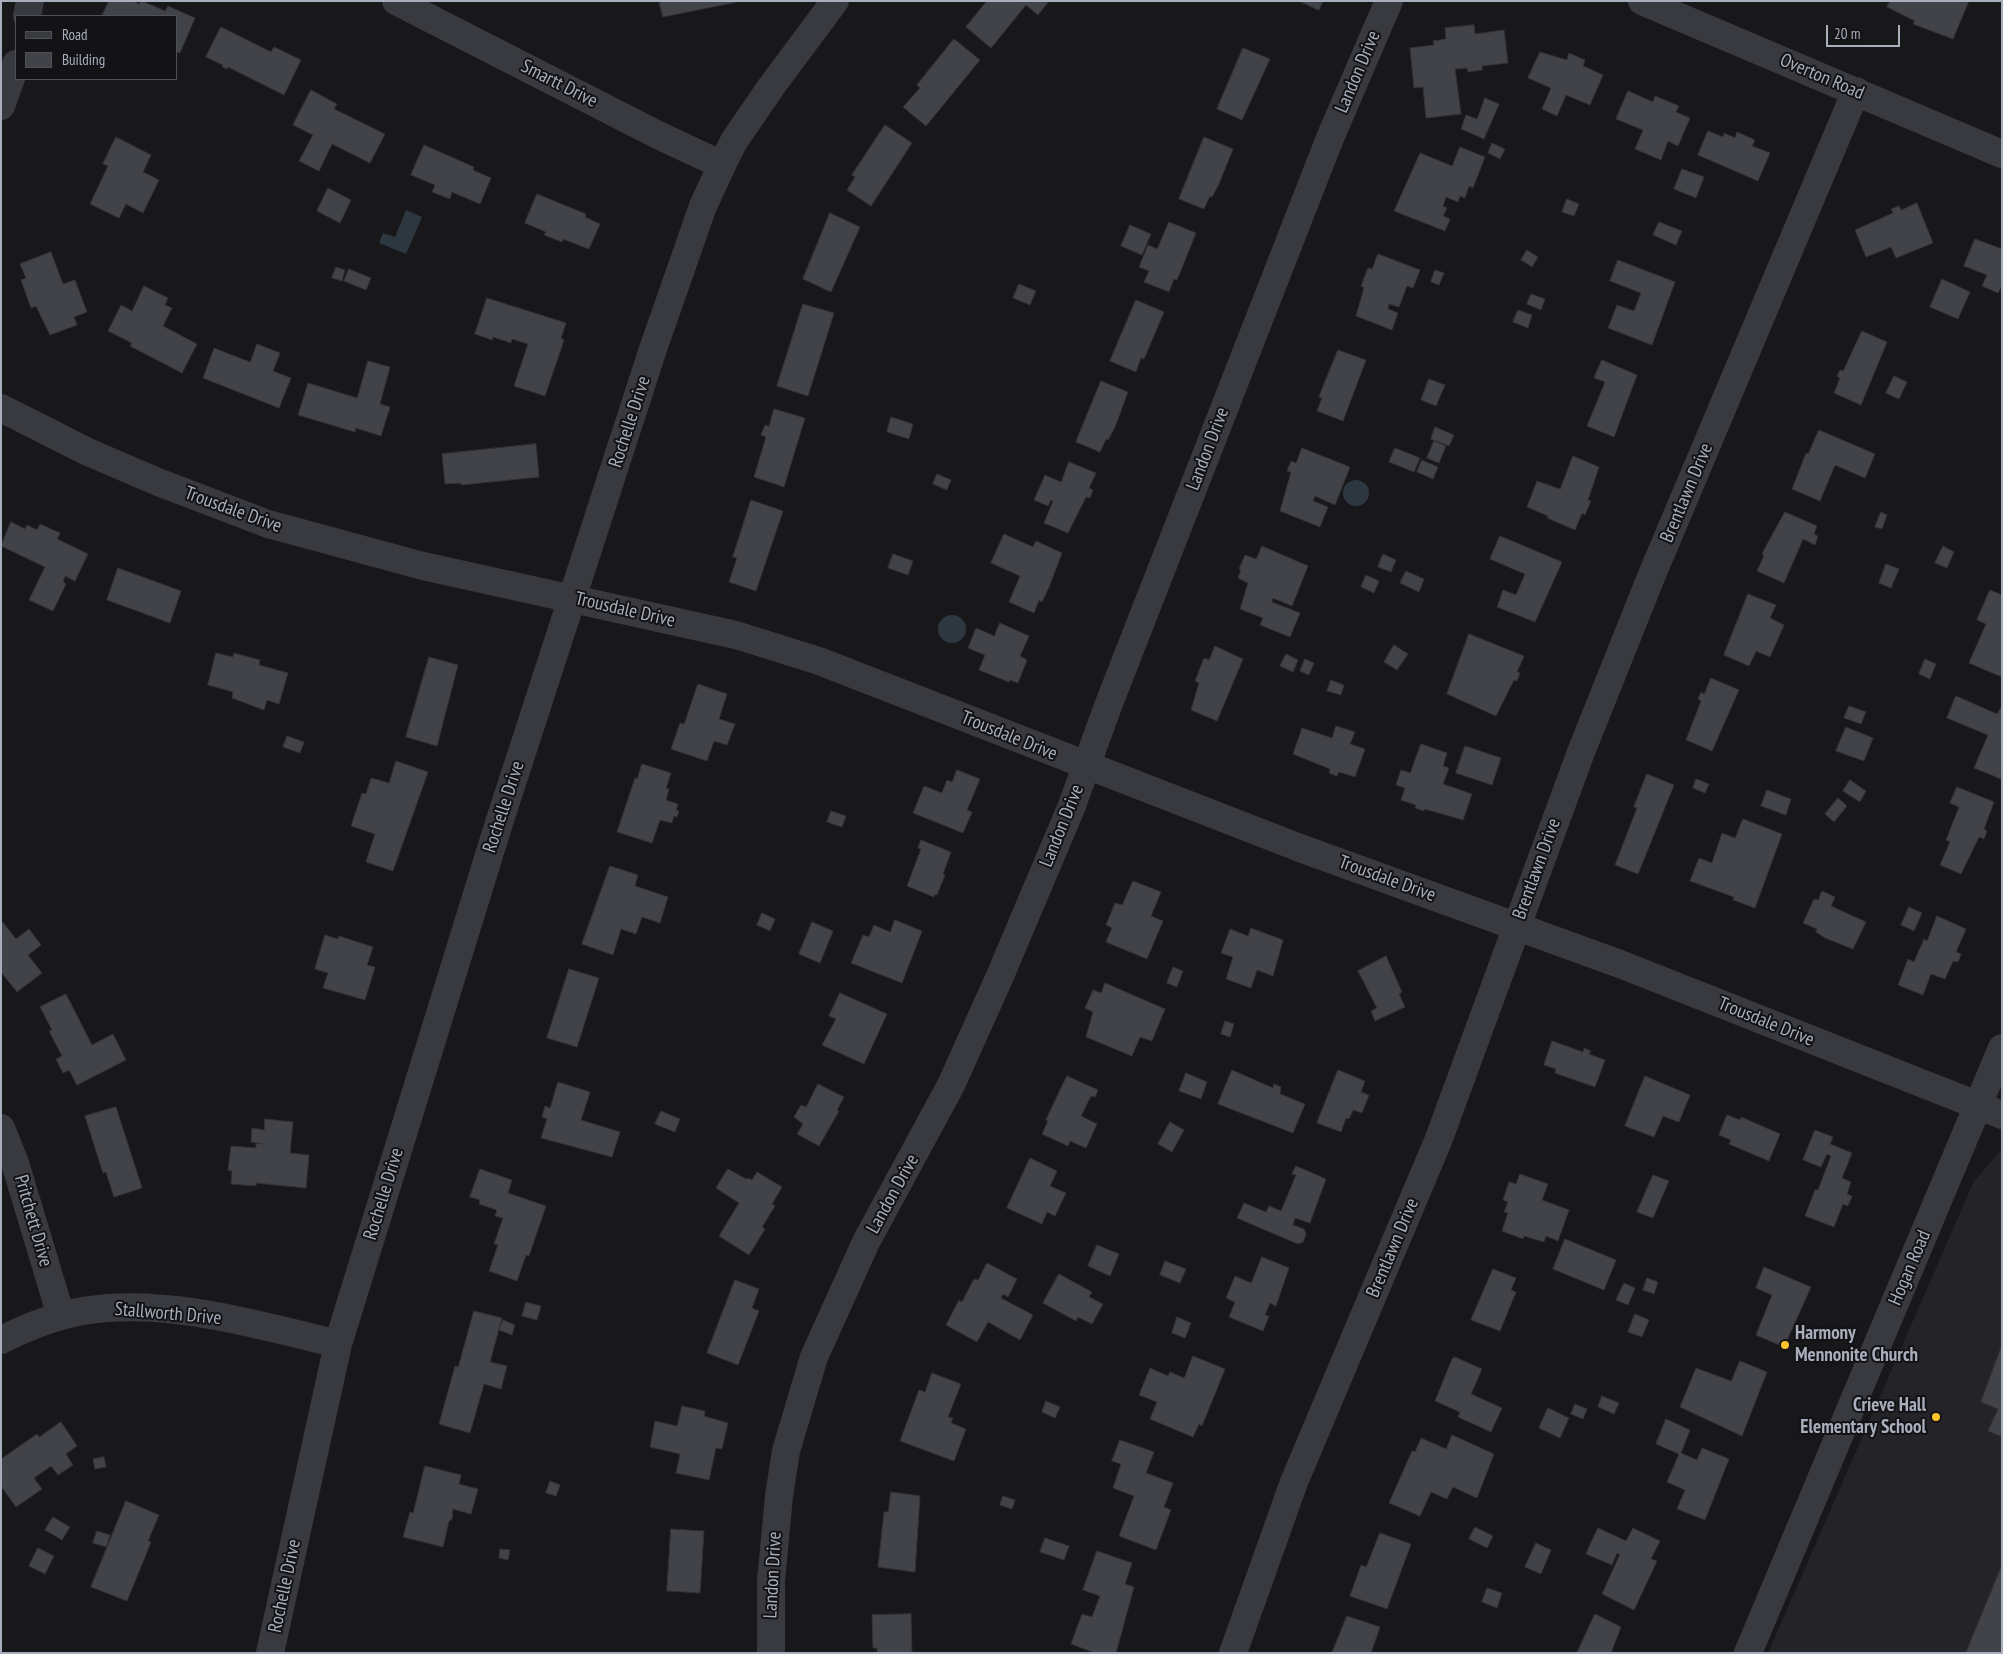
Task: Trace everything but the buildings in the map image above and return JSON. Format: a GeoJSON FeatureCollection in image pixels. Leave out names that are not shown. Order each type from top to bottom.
{"type":"FeatureCollection","features":[{"type":"Feature","properties":{"kind":"street"},"geometry":{"type":"LineString","coordinates":[[27,15],[30,1]]}},
{"type":"Feature","properties":{"kind":"street","name":"Smartt Drive"},"geometry":{"type":"LineString","coordinates":[[396,1],[658,135],[722,165]]}},
{"type":"Feature","properties":{"kind":"street","name":"Rochelle Drive"},"geometry":{"type":"LineString","coordinates":[[270,1653],[338,1344],[499,823],[656,340],[703,206],[734,141],[800,45],[835,1]]}},
{"type":"Feature","properties":{"kind":"street","name":"Landon Drive"},"geometry":{"type":"LineString","coordinates":[[771,1653],[771,1581],[779,1496],[786,1452],[814,1358],[866,1242],[952,1085],[1004,968],[1086,767],[1330,138],[1389,1]]}},
{"type":"Feature","properties":{"kind":"street","name":"Overton Road"},"geometry":{"type":"LineString","coordinates":[[1642,1],[1673,7],[1856,91],[2002,154]]}},
{"type":"Feature","properties":{"kind":"street"},"geometry":{"type":"LineString","coordinates":[[1,106],[15,67]]}},
{"type":"Feature","properties":{"kind":"street","name":"Brentlawn Drive"},"geometry":{"type":"LineString","coordinates":[[1233,1653],[1281,1516],[1438,1141],[1581,752],[1644,596],[1856,91]]}},
{"type":"Feature","properties":{"kind":"street","name":"Trousdale Drive"},"geometry":{"type":"LineString","coordinates":[[1,408],[88,452],[158,482],[268,524],[423,566],[736,635],[786,650],[1300,848],[1517,925],[1990,1110]]}},
{"type":"Feature","properties":{"kind":"street","name":"Hogan Road"},"geometry":{"type":"LineString","coordinates":[[1748,1653],[1990,1110],[2002,1048]]}},
{"type":"Feature","properties":{"kind":"street","name":"Pritchett Drive"},"geometry":{"type":"LineString","coordinates":[[1,1128],[16,1163],[61,1316]]}},
{"type":"Feature","properties":{"kind":"street","name":"Stallworth Drive"},"geometry":{"type":"LineString","coordinates":[[1,1340],[61,1316],[84,1311],[129,1308],[189,1313],[266,1327],[338,1344]]}},
{"type":"Feature","properties":{"kind":"shaded area"},"geometry":{"type":"Polygon","coordinates":[[[406,210],[422,217],[406,254],[379,243],[383,233],[395,237],[406,210]]]}},
{"type":"Feature","properties":{"kind":"shaded area"},"geometry":{"type":"Polygon","coordinates":[[[1356,480],[1366,483],[1369,493],[1366,503],[1356,506],[1346,503],[1343,493],[1346,483],[1356,480]]]}},
{"type":"Feature","properties":{"kind":"shaded area"},"geometry":{"type":"Polygon","coordinates":[[[952,615],[962,619],[966,629],[962,639],[952,643],[942,639],[938,629],[942,619],[952,615]]]}},
{"type":"Feature","properties":{"kind":"shaded area","name":"Crieve Hall Elementary School"},"geometry":{"type":"Polygon","coordinates":[[[2002,1149],[2002,1653],[1768,1653],[1974,1181],[2002,1149]]]}},
{"type":"Feature","properties":{"kind":"place","name":"Harmony Mennonite Church"},"geometry":{"type":"Point","coordinates":[1785,1345]}},
{"type":"Feature","properties":{"kind":"place","name":"Crieve Hall Elementary School"},"geometry":{"type":"Point","coordinates":[1936,1417]}}]}
